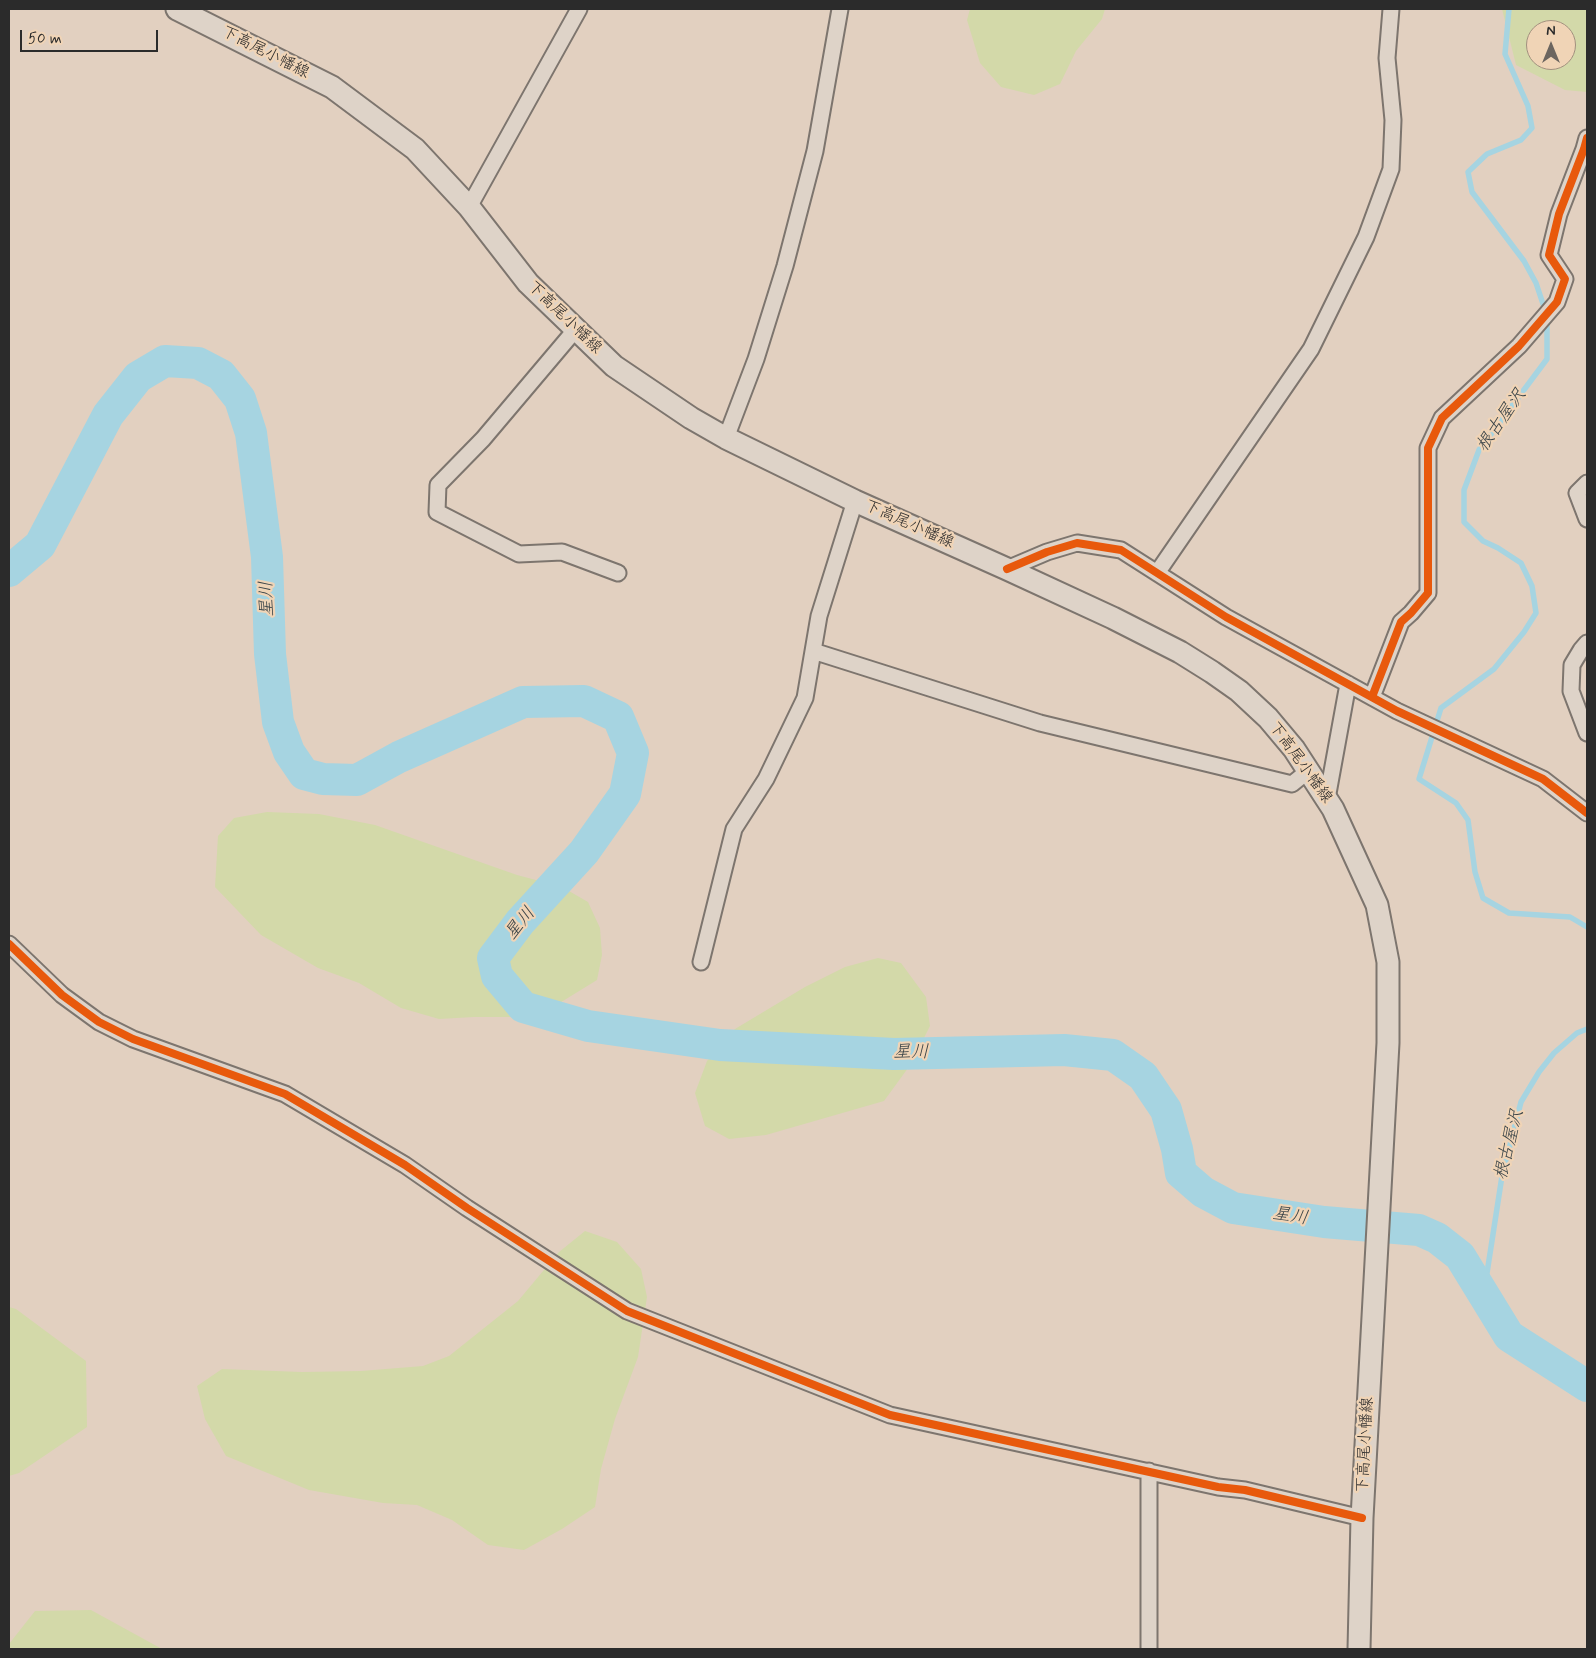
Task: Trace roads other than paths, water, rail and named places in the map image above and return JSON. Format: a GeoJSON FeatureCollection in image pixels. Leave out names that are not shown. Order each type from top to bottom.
{"type":"FeatureCollection","features":[{"type":"Feature","properties":{"kind":"main road","name":"下高尾小幡線"},"geometry":{"type":"LineString","coordinates":[[177,9],[332,87],[415,149],[469,207],[528,283],[614,366],[691,418],[726,438],[855,501],[1113,618],[1180,652],[1239,691],[1268,718],[1294,749],[1333,809],[1377,905],[1388,962],[1388,1043],[1362,1518],[1359,1649]]}},
{"type":"Feature","properties":{"kind":"street"},"geometry":{"type":"LineString","coordinates":[[469,207],[579,9]]}},
{"type":"Feature","properties":{"kind":"street"},"geometry":{"type":"LineString","coordinates":[[726,438],[756,359],[785,266],[815,151],[840,9]]}},
{"type":"Feature","properties":{"kind":"street"},"geometry":{"type":"LineString","coordinates":[[1157,573],[1311,349],[1366,237],[1391,169],[1393,120],[1387,58],[1390,9]]}},
{"type":"Feature","properties":{"kind":"street"},"geometry":{"type":"LineString","coordinates":[[1372,697],[1401,622],[1428,592],[1428,448],[1442,418],[1519,346],[1557,302],[1565,278],[1549,255],[1559,214],[1587,138]]}},
{"type":"Feature","properties":{"kind":"street"},"geometry":{"type":"LineString","coordinates":[[576,329],[483,439],[438,485],[437,512],[519,554],[562,552],[618,573]]}},
{"type":"Feature","properties":{"kind":"street"},"geometry":{"type":"LineString","coordinates":[[1587,483],[1578,493],[1587,519]]}},
{"type":"Feature","properties":{"kind":"street"},"geometry":{"type":"LineString","coordinates":[[701,962],[734,829],[766,779],[805,698],[819,616],[855,501]]}},
{"type":"Feature","properties":{"kind":"street"},"geometry":{"type":"LineString","coordinates":[[1007,569],[1047,552],[1078,543],[1121,550],[1226,617],[1348,684],[1396,710],[1542,779],[1587,813]]}},
{"type":"Feature","properties":{"kind":"street"},"geometry":{"type":"LineString","coordinates":[[1587,643],[1572,665],[1570,691],[1587,733]]}},
{"type":"Feature","properties":{"kind":"street"},"geometry":{"type":"LineString","coordinates":[[813,651],[1040,723],[1089,735],[1292,784],[1308,771]]}},
{"type":"Feature","properties":{"kind":"street"},"geometry":{"type":"LineString","coordinates":[[1327,800],[1348,684]]}},
{"type":"Feature","properties":{"kind":"street"},"geometry":{"type":"LineString","coordinates":[[9,944],[62,994],[99,1022],[133,1039],[285,1094],[405,1165],[467,1208],[627,1311],[890,1415],[1218,1487],[1245,1490],[1362,1518]]}},
{"type":"Feature","properties":{"kind":"street"},"geometry":{"type":"LineString","coordinates":[[1149,1471],[1149,1649]]}},
{"type":"Feature","properties":{"kind":"waterway","name":"根古屋沢"},"geometry":{"type":"LineString","coordinates":[[1509,9],[1505,54],[1528,106],[1532,128],[1521,140],[1487,154],[1468,172],[1472,192],[1524,261],[1536,283],[1547,316],[1547,359],[1479,450],[1464,490],[1464,522],[1483,541],[1521,563],[1532,586],[1536,613],[1524,632],[1494,669],[1441,708],[1419,779],[1456,803],[1468,820],[1475,872],[1483,898],[1509,913],[1570,917],[1587,927]]}},
{"type":"Feature","properties":{"kind":"waterway","name":"星川"},"geometry":{"type":"LineString","coordinates":[[9,571],[40,545],[108,415],[138,377],[165,361],[198,363],[221,375],[240,399],[251,433],[267,557],[270,654],[278,722],[289,752],[304,774],[323,779],[357,780],[399,757],[523,702],[584,701],[618,717],[633,753],[625,794],[584,852],[520,922],[493,958],[497,976],[523,1007],[588,1026],[720,1045],[894,1054],[1064,1050],[1113,1055],[1143,1076],[1166,1110],[1177,1149],[1181,1173],[1203,1192],[1233,1208],[1324,1222],[1419,1230],[1437,1238],[1460,1256],[1509,1336],[1587,1386]]}},
{"type":"Feature","properties":{"kind":"waterway","name":"根古屋沢"},"geometry":{"type":"LineString","coordinates":[[1479,1286],[1487,1273],[1502,1176],[1521,1102],[1539,1072],[1554,1053],[1577,1033],[1587,1029]]}}]}
